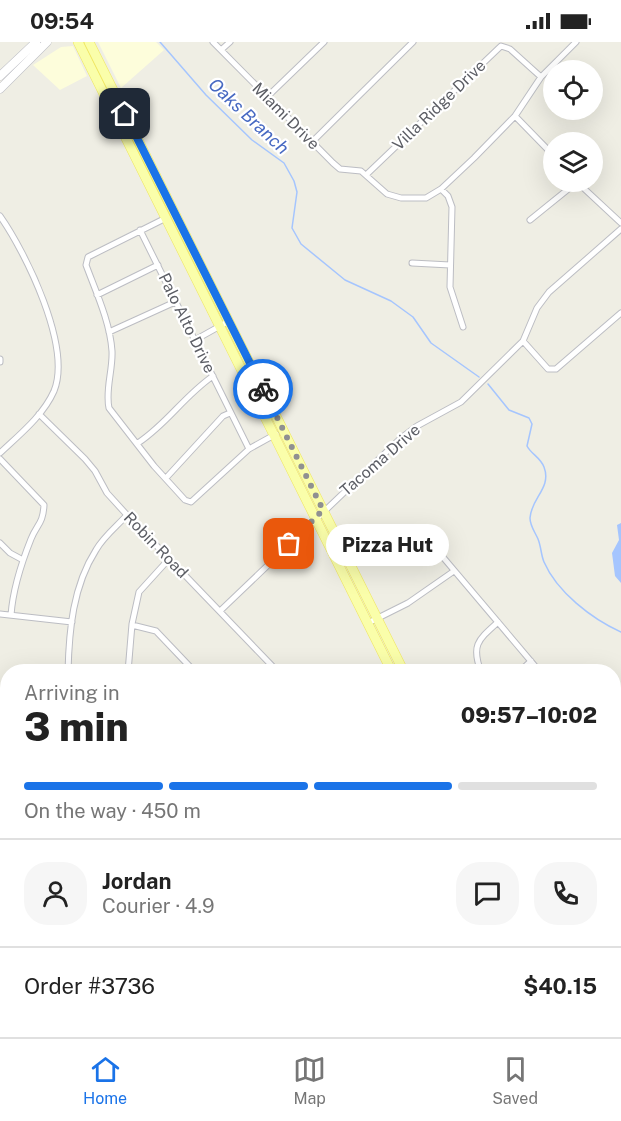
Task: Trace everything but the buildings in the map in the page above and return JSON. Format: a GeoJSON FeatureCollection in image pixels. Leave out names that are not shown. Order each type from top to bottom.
{"type":"FeatureCollection","features":[{"type":"Feature","properties":{"kind":"main road"},"geometry":{"type":"LineString","coordinates":[[1,81],[36,42]]}},
{"type":"Feature","properties":{"kind":"main road"},"geometry":{"type":"LineString","coordinates":[[1,81],[47,42]]}},
{"type":"Feature","properties":{"kind":"main road"},"geometry":{"type":"LineString","coordinates":[[78,42],[388,664]]}},
{"type":"Feature","properties":{"kind":"main road"},"geometry":{"type":"LineString","coordinates":[[89,42],[400,664]]}},
{"type":"Feature","properties":{"kind":"street","name":"Miami Drive"},"geometry":{"type":"LineString","coordinates":[[213,42],[340,169],[355,169],[366,175]]}},
{"type":"Feature","properties":{"kind":"street"},"geometry":{"type":"LineString","coordinates":[[222,50],[230,42]]}},
{"type":"Feature","properties":{"kind":"street"},"geometry":{"type":"LineString","coordinates":[[267,97],[324,42]]}},
{"type":"Feature","properties":{"kind":"street"},"geometry":{"type":"LineString","coordinates":[[312,142],[413,42]]}},
{"type":"Feature","properties":{"kind":"street"},"geometry":{"type":"LineString","coordinates":[[366,175],[387,194],[401,198],[426,198],[441,189],[515,116],[541,77],[576,42]]}},
{"type":"Feature","properties":{"kind":"street","name":"Villa Ridge Drive"},"geometry":{"type":"LineString","coordinates":[[366,175],[501,46],[510,49],[541,77]]}},
{"type":"Feature","properties":{"kind":"street"},"geometry":{"type":"LineString","coordinates":[[515,116],[543,145]]}},
{"type":"Feature","properties":{"kind":"street"},"geometry":{"type":"LineString","coordinates":[[441,189],[448,196],[452,207],[450,287],[463,327]]}},
{"type":"Feature","properties":{"kind":"street"},"geometry":{"type":"LineString","coordinates":[[530,220],[565,192]]}},
{"type":"Feature","properties":{"kind":"street"},"geometry":{"type":"LineString","coordinates":[[587,192],[621,224]]}},
{"type":"Feature","properties":{"kind":"street"},"geometry":{"type":"LineString","coordinates":[[0,216],[28,267],[58,343],[59,371],[54,391],[39,414],[0,453]]}},
{"type":"Feature","properties":{"kind":"street"},"geometry":{"type":"LineString","coordinates":[[165,218],[88,257],[86,265],[109,332],[112,370],[107,399],[115,417],[185,500],[191,502],[249,449],[273,434],[286,433]]}},
{"type":"Feature","properties":{"kind":"street","name":"Tacoma Drive"},"geometry":{"type":"LineString","coordinates":[[220,611],[400,438],[461,402],[523,341],[537,308],[549,292],[621,229]]}},
{"type":"Feature","properties":{"kind":"street","name":"Palo Alto Drive"},"geometry":{"type":"LineString","coordinates":[[140,230],[249,449]]}},
{"type":"Feature","properties":{"kind":"street"},"geometry":{"type":"LineString","coordinates":[[412,263],[450,265]]}},
{"type":"Feature","properties":{"kind":"street"},"geometry":{"type":"LineString","coordinates":[[98,295],[158,265]]}},
{"type":"Feature","properties":{"kind":"street"},"geometry":{"type":"LineString","coordinates":[[109,332],[176,302]]}},
{"type":"Feature","properties":{"kind":"street"},"geometry":{"type":"LineString","coordinates":[[523,341],[548,369],[556,369],[621,313]]}},
{"type":"Feature","properties":{"kind":"street"},"geometry":{"type":"LineString","coordinates":[[195,340],[229,321]]}},
{"type":"Feature","properties":{"kind":"street"},"geometry":{"type":"LineString","coordinates":[[138,443],[169,420],[184,399],[213,376]]}},
{"type":"Feature","properties":{"kind":"street"},"geometry":{"type":"LineString","coordinates":[[166,478],[223,416],[230,413]]}},
{"type":"Feature","properties":{"kind":"street","name":"Robin Road"},"geometry":{"type":"LineString","coordinates":[[39,414],[95,471],[107,493],[127,515],[270,664]]}},
{"type":"Feature","properties":{"kind":"street"},"geometry":{"type":"LineString","coordinates":[[0,459],[44,506],[43,522],[33,533],[23,560],[13,596],[12,615]]}},
{"type":"Feature","properties":{"kind":"street"},"geometry":{"type":"LineString","coordinates":[[69,664],[72,622],[81,578],[97,548],[127,515]]}},
{"type":"Feature","properties":{"kind":"street"},"geometry":{"type":"LineString","coordinates":[[0,543],[10,553],[23,560]]}},
{"type":"Feature","properties":{"kind":"street"},"geometry":{"type":"LineString","coordinates":[[431,543],[533,664]]}},
{"type":"Feature","properties":{"kind":"street"},"geometry":{"type":"LineString","coordinates":[[129,664],[132,626],[139,592],[169,559]]}},
{"type":"Feature","properties":{"kind":"street"},"geometry":{"type":"LineString","coordinates":[[368,623],[408,603],[454,571]]}},
{"type":"Feature","properties":{"kind":"street"},"geometry":{"type":"LineString","coordinates":[[0,614],[72,622]]}},
{"type":"Feature","properties":{"kind":"street"},"geometry":{"type":"LineString","coordinates":[[478,664],[475,654],[476,645],[498,622]]}},
{"type":"Feature","properties":{"kind":"street"},"geometry":{"type":"LineString","coordinates":[[132,626],[156,631],[187,664]]}},
{"type":"Feature","properties":{"kind":"street"},"geometry":{"type":"LineString","coordinates":[[528,664],[531,661]]}},
{"type":"Feature","properties":{"kind":"shaded area"},"geometry":{"type":"Polygon","coordinates":[[[98,42],[156,42],[164,50],[121,88],[98,42]]]}},
{"type":"Feature","properties":{"kind":"shaded area"},"geometry":{"type":"Polygon","coordinates":[[[73,46],[87,76],[60,90],[33,65],[61,47],[73,46]]]}},
{"type":"Feature","properties":{"kind":"water"},"geometry":{"type":"Polygon","coordinates":[[[621,523],[621,583],[615,576],[612,553],[619,540],[617,525],[621,523]]]}},
{"type":"Feature","properties":{"kind":"waterway","name":"Oaks Branch"},"geometry":{"type":"LineString","coordinates":[[160,42],[206,95],[252,140],[284,163],[297,192],[292,228],[301,244],[345,280],[391,301],[413,317],[431,343],[479,377]]}},
{"type":"Feature","properties":{"kind":"waterway","name":"Oaks Branch"},"geometry":{"type":"LineString","coordinates":[[488,384],[509,410],[529,418],[532,424],[527,446],[538,458],[546,474],[543,487],[531,511],[530,521],[544,562],[566,594],[587,612],[621,632]]}},
{"type":"Feature","properties":{"kind":"way so far"},"geometry":{"type":"LineString","coordinates":[[263,389],[323,510],[289,544]]}},
{"type":"Feature","properties":{"kind":"place","name":"Pizza Hut"},"geometry":{"type":"Point","coordinates":[289,544]}},
{"type":"Feature","properties":{"kind":"route"},"geometry":{"type":"LineString","coordinates":[[125,114],[263,389]]}}]}
